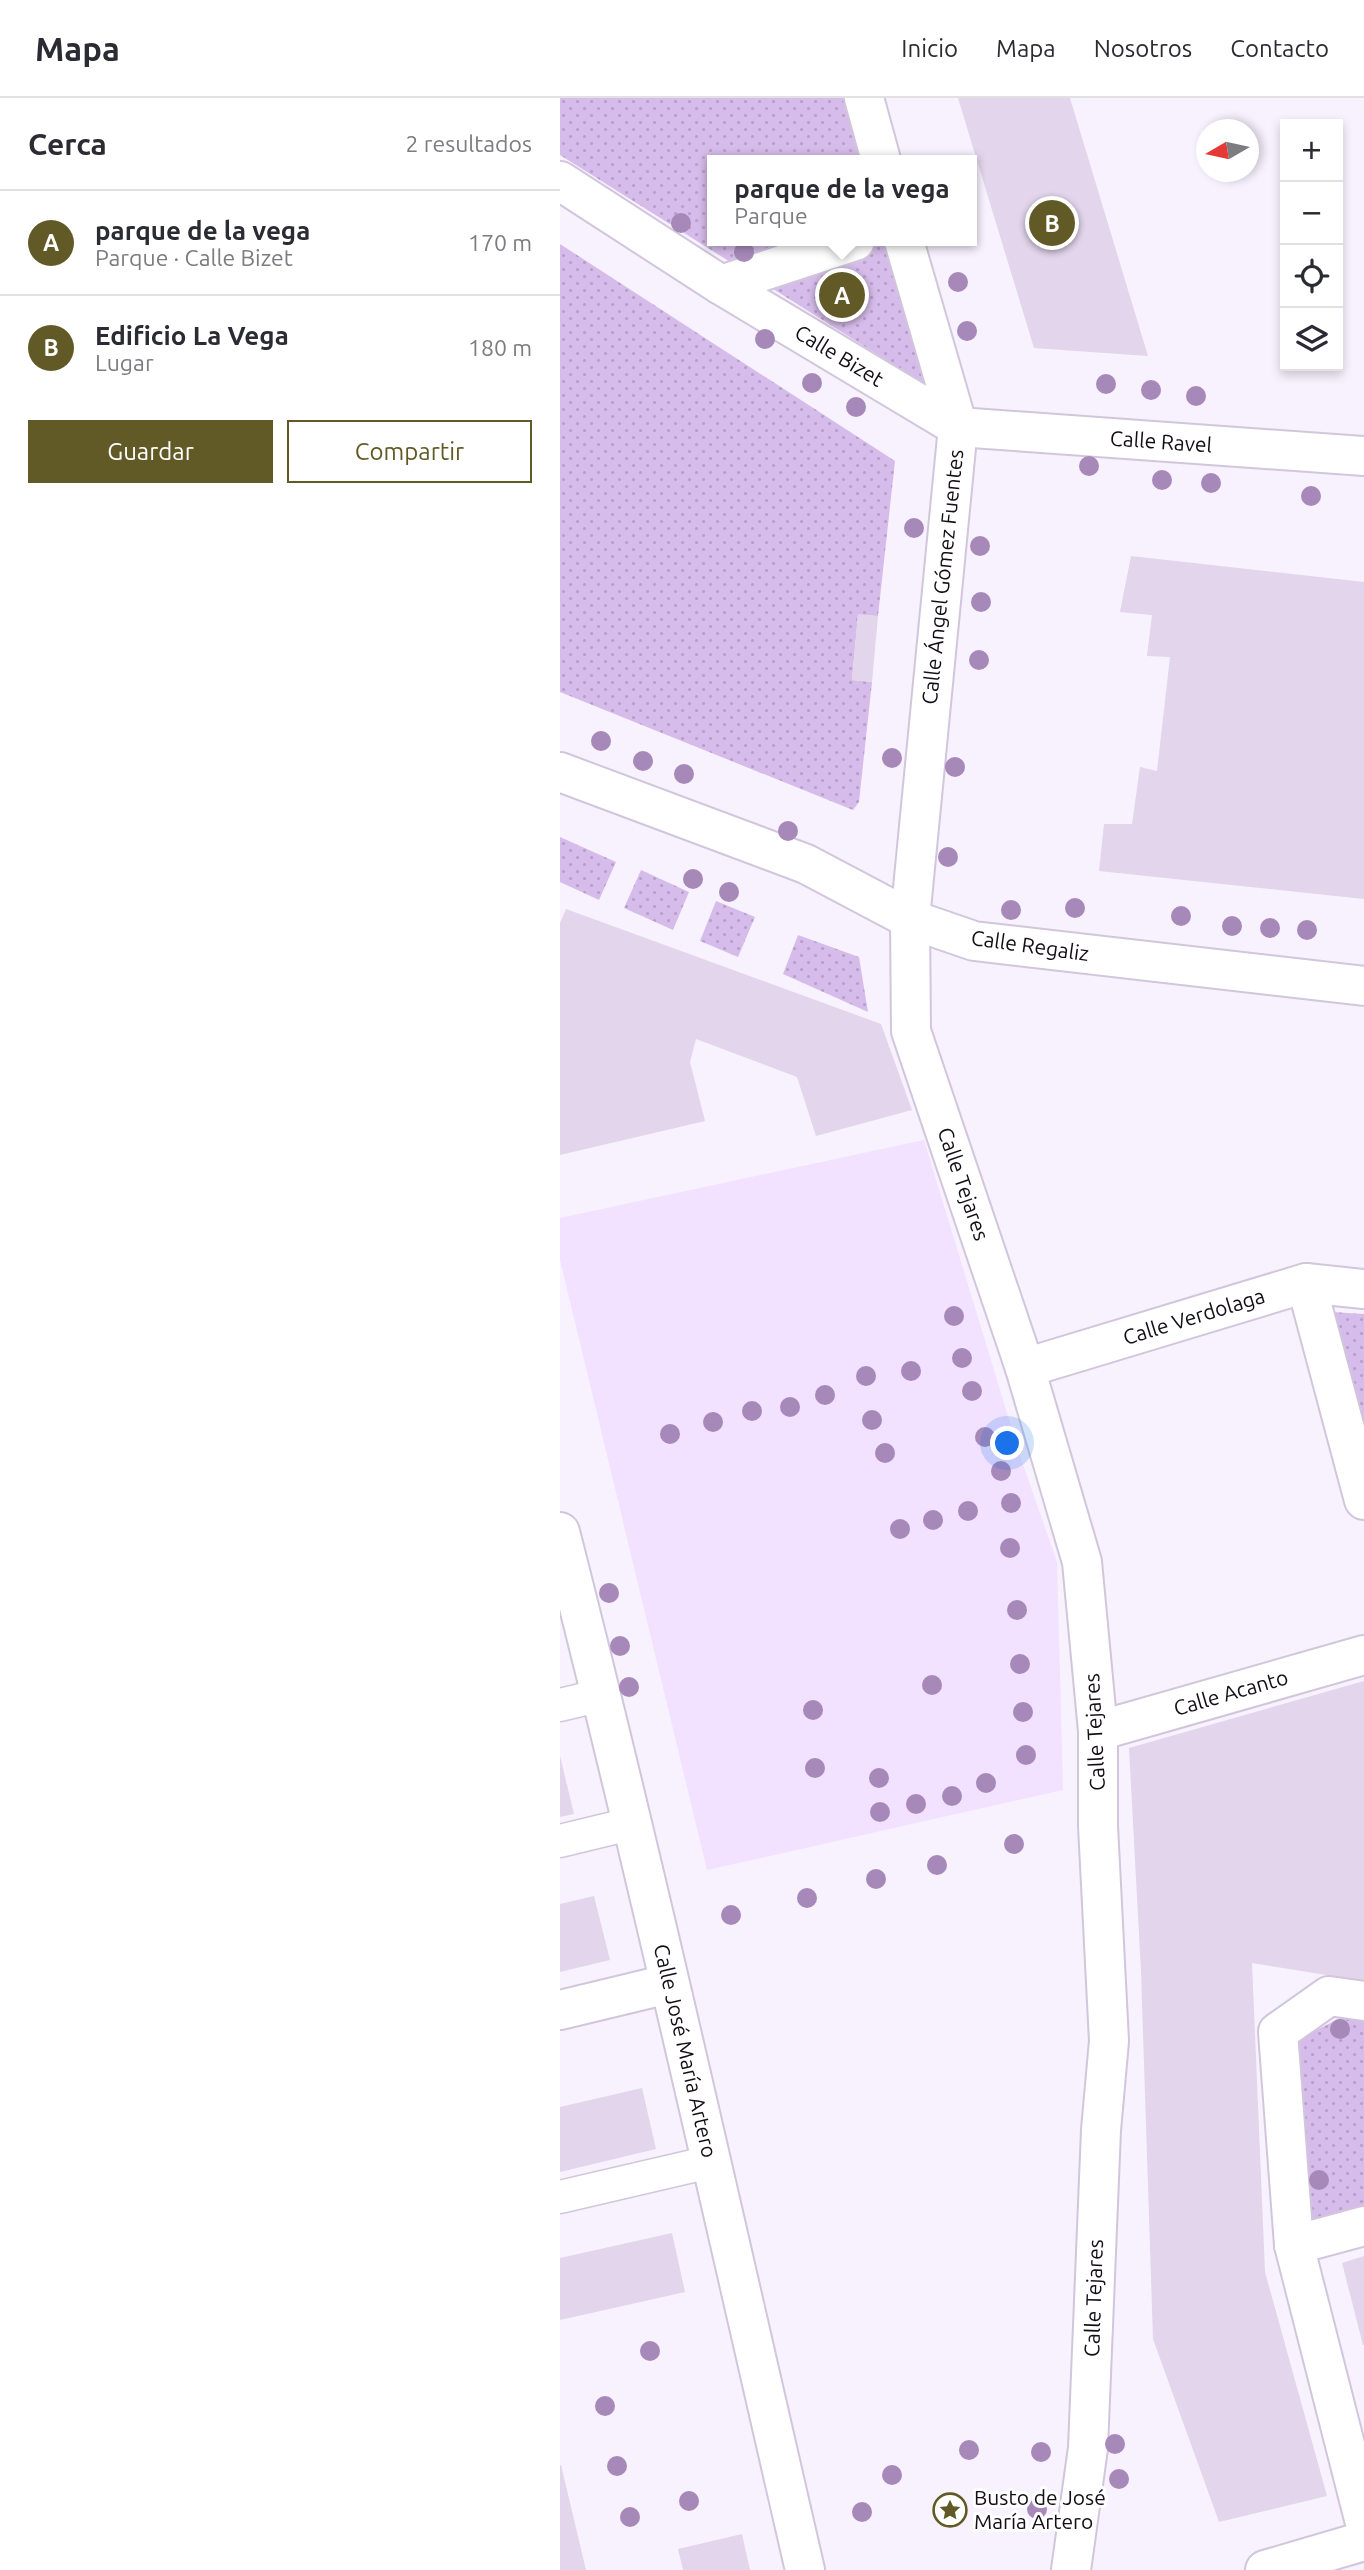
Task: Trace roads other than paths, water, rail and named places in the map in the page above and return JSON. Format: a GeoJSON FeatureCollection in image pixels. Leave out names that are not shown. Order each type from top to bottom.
{"type":"FeatureCollection","features":[{"type":"Feature","properties":{"kind":"street"},"geometry":{"type":"LineString","coordinates":[[864,98],[880,155]]}},
{"type":"Feature","properties":{"kind":"street","name":"Calle Bizet"},"geometry":{"type":"LineString","coordinates":[[560,181],[721,285],[958,427]]}},
{"type":"Feature","properties":{"kind":"street"},"geometry":{"type":"LineString","coordinates":[[721,285],[840,246]]}},
{"type":"Feature","properties":{"kind":"street","name":"Calle Ángel Gómez Fuentes"},"geometry":{"type":"LineString","coordinates":[[905,246],[958,427],[910,919]]}},
{"type":"Feature","properties":{"kind":"street","name":"Calle Ravel"},"geometry":{"type":"LineString","coordinates":[[958,427],[1364,456]]}},
{"type":"Feature","properties":{"kind":"street","name":"Calle Regaliz"},"geometry":{"type":"LineString","coordinates":[[560,772],[806,864],[910,919],[974,941],[1364,986]]}},
{"type":"Feature","properties":{"kind":"street","name":"Calle Tejares"},"geometry":{"type":"LineString","coordinates":[[910,919],[911,1031],[1025,1368],[1082,1562],[1098,1731],[1098,1826],[1109,2041],[1101,2144],[1088,2448],[1071,2570]]}},
{"type":"Feature","properties":{"kind":"street"},"geometry":{"type":"LineString","coordinates":[[1306,1283],[1364,1500]]}},
{"type":"Feature","properties":{"kind":"street","name":"Calle Verdolaga"},"geometry":{"type":"LineString","coordinates":[[1025,1368],[1306,1283],[1364,1289]]}},
{"type":"Feature","properties":{"kind":"street","name":"Calle José María Artero"},"geometry":{"type":"LineString","coordinates":[[560,1532],[634,1824],[668,1984],[805,2570]]}},
{"type":"Feature","properties":{"kind":"street","name":"Calle Acanto"},"geometry":{"type":"LineString","coordinates":[[1098,1731],[1364,1655]]}},
{"type":"Feature","properties":{"kind":"street"},"geometry":{"type":"LineString","coordinates":[[560,1704],[602,1695]]}},
{"type":"Feature","properties":{"kind":"street"},"geometry":{"type":"LineString","coordinates":[[560,1841],[634,1824]]}},
{"type":"Feature","properties":{"kind":"street"},"geometry":{"type":"LineString","coordinates":[[560,2010],[668,1984]]}},
{"type":"Feature","properties":{"kind":"street"},"geometry":{"type":"LineString","coordinates":[[1364,2001],[1329,1996],[1278,2032],[1294,2245],[1364,2519]]}},
{"type":"Feature","properties":{"kind":"street"},"geometry":{"type":"LineString","coordinates":[[560,2197],[710,2162]]}},
{"type":"Feature","properties":{"kind":"street"},"geometry":{"type":"LineString","coordinates":[[1294,2245],[1364,2226]]}},
{"type":"Feature","properties":{"kind":"street"},"geometry":{"type":"LineString","coordinates":[[1265,2570],[1364,2541]]}},
{"type":"Feature","properties":{"kind":"place","name":"Edificio La Vega"},"geometry":{"type":"Point","coordinates":[1052,223]}},
{"type":"Feature","properties":{"kind":"place","name":"parque de la vega"},"geometry":{"type":"Point","coordinates":[842,295]}},
{"type":"Feature","properties":{"kind":"place","name":"Busto de José María Artero"},"geometry":{"type":"Point","coordinates":[950,2510]}}]}
